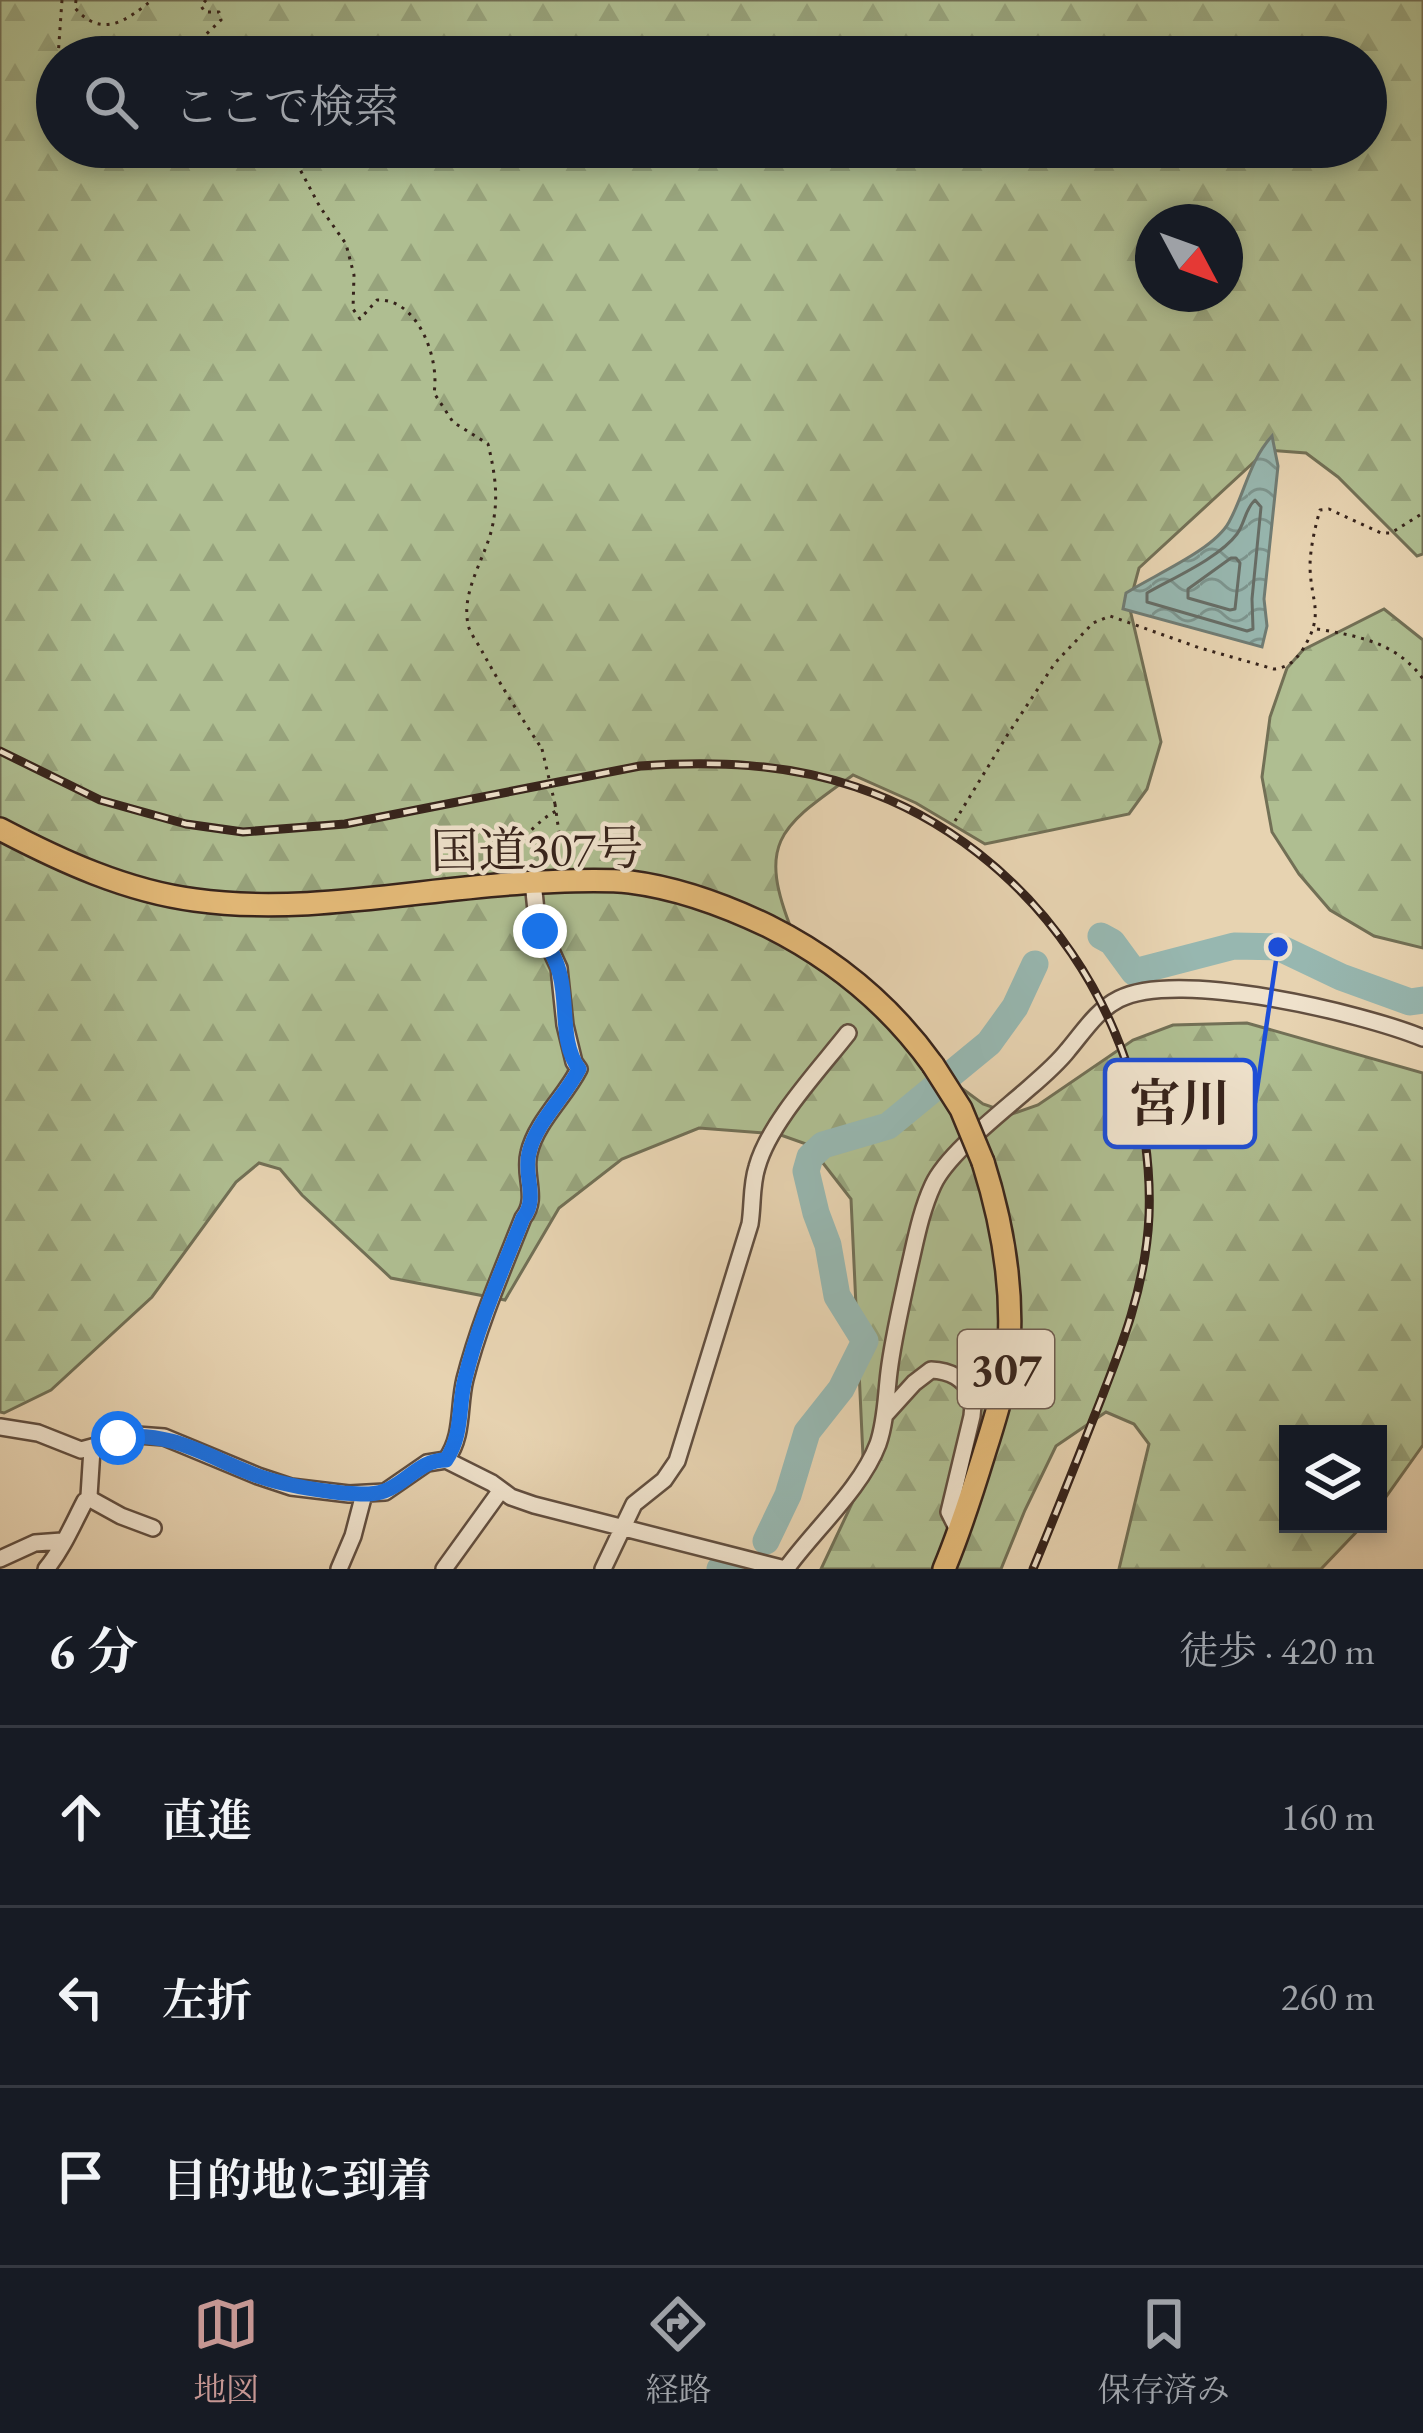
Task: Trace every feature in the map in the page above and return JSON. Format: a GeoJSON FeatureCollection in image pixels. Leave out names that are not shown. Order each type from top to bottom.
{"type":"FeatureCollection","features":[{"type":"Feature","properties":{"kind":"highway","name":"国道307号"},"geometry":{"type":"LineString","coordinates":[[0,829],[115,880],[199,901],[305,902],[581,880],[667,888],[746,916],[808,947],[844,973],[899,1023],[961,1109],[993,1194],[1005,1253],[1009,1348],[998,1410],[944,1569]]}},
{"type":"Feature","properties":{"kind":"street"},"geometry":{"type":"LineString","coordinates":[[446,1460],[458,1439],[464,1381],[483,1320],[531,1204],[530,1148],[579,1069],[565,1025],[559,968],[537,920],[533,882]]}},
{"type":"Feature","properties":{"kind":"street"},"geometry":{"type":"LineString","coordinates":[[0,1427],[38,1433],[81,1450],[137,1435],[164,1437],[291,1486],[364,1494],[385,1492],[427,1463],[446,1460],[535,1505],[785,1569],[867,1467],[878,1443],[897,1326],[935,1179],[1054,1065],[1101,1011],[1137,992],[1201,990],[1339,1012],[1423,1038]]}},
{"type":"Feature","properties":{"kind":"street"},"geometry":{"type":"LineString","coordinates":[[603,1569],[634,1504],[664,1480],[677,1461],[750,1224],[756,1169],[768,1138],[848,1034]]}},
{"type":"Feature","properties":{"kind":"street"},"geometry":{"type":"LineString","coordinates":[[885,1414],[932,1370],[947,1370],[974,1394],[949,1512],[959,1532]]}},
{"type":"Feature","properties":{"kind":"street"},"geometry":{"type":"LineString","coordinates":[[91,1498],[92,1449]]}},
{"type":"Feature","properties":{"kind":"street"},"geometry":{"type":"LineString","coordinates":[[444,1569],[501,1490]]}},
{"type":"Feature","properties":{"kind":"street"},"geometry":{"type":"LineString","coordinates":[[339,1569],[364,1494]]}},
{"type":"Feature","properties":{"kind":"street"},"geometry":{"type":"LineString","coordinates":[[91,1498],[153,1528]]}},
{"type":"Feature","properties":{"kind":"street"},"geometry":{"type":"LineString","coordinates":[[46,1569],[91,1498]]}},
{"type":"Feature","properties":{"kind":"street"},"geometry":{"type":"LineString","coordinates":[[0,1559],[35,1543],[62,1541]]}},
{"type":"Feature","properties":{"kind":"path"},"geometry":{"type":"LineString","coordinates":[[59,36],[62,0]]}},
{"type":"Feature","properties":{"kind":"path"},"geometry":{"type":"LineString","coordinates":[[76,0],[75,8],[83,18],[104,25],[127,21],[152,0]]}},
{"type":"Feature","properties":{"kind":"path"},"geometry":{"type":"LineString","coordinates":[[204,36],[221,20],[219,12],[205,12],[206,0]]}},
{"type":"Feature","properties":{"kind":"path"},"geometry":{"type":"LineString","coordinates":[[299,168],[346,244],[354,275],[353,309],[360,319],[377,300],[388,300],[415,316],[431,356],[434,393],[453,422],[488,444],[497,500],[473,580],[469,627],[542,749],[560,840]]}},
{"type":"Feature","properties":{"kind":"path"},"geometry":{"type":"LineString","coordinates":[[956,821],[1055,663],[1093,622],[1110,616],[1201,648],[1283,668],[1295,661],[1315,629],[1310,566],[1320,510],[1329,509],[1381,533],[1391,533],[1423,513]]}},
{"type":"Feature","properties":{"kind":"path"},"geometry":{"type":"LineString","coordinates":[[1315,629],[1360,636],[1397,652],[1423,680]]}},
{"type":"Feature","properties":{"kind":"path"},"geometry":{"type":"LineString","coordinates":[[503,883],[514,850],[555,808]]}},
{"type":"Feature","properties":{"kind":"green space"},"geometry":{"type":"Polygon","coordinates":[[[0,0],[1423,0],[1423,554],[1417,556],[1338,477],[1306,453],[1267,450],[1139,568],[1129,605],[1161,742],[1147,789],[1129,814],[985,844],[916,803],[853,775],[793,823],[777,856],[776,876],[793,933],[933,1067],[983,1104],[1012,1114],[1038,1105],[1133,1040],[1173,1025],[1247,1023],[1423,1073],[1423,1445],[1387,1495],[1387,1425],[1279,1425],[1279,1533],[1355,1533],[1321,1569],[1119,1569],[1149,1444],[1134,1424],[1106,1412],[1056,1446],[1001,1569],[821,1569],[864,1478],[851,1199],[809,1145],[778,1134],[699,1128],[622,1159],[559,1208],[505,1300],[391,1278],[280,1169],[259,1163],[236,1182],[152,1297],[51,1390],[0,1412],[0,0]]]}},
{"type":"Feature","properties":{"kind":"green space"},"geometry":{"type":"Polygon","coordinates":[[[1384,609],[1423,640],[1423,948],[1374,936],[1330,910],[1272,832],[1262,777],[1270,717],[1287,668],[1303,650],[1384,609]]]}},
{"type":"Feature","properties":{"kind":"water"},"geometry":{"type":"Polygon","coordinates":[[[1272,436],[1278,466],[1262,647],[1123,609],[1126,593],[1197,552],[1221,532],[1272,436]]]}},
{"type":"Feature","properties":{"kind":"waterway"},"geometry":{"type":"LineString","coordinates":[[1101,936],[1112,942],[1134,972],[1234,946],[1278,947],[1341,977],[1410,1002],[1423,1000]]}},
{"type":"Feature","properties":{"kind":"waterway"},"geometry":{"type":"LineString","coordinates":[[766,1541],[788,1495],[807,1432],[841,1389],[865,1341],[837,1296],[806,1171],[810,1157],[823,1145],[888,1126],[989,1043],[1015,1007],[1035,964]]}},
{"type":"Feature","properties":{"kind":"waterway"},"geometry":{"type":"LineString","coordinates":[[720,1569],[731,1564]]}},
{"type":"Feature","properties":{"kind":"railway"},"geometry":{"type":"LineString","coordinates":[[0,751],[100,800],[186,824],[243,832],[345,824],[640,766],[749,766],[856,787],[920,815],[978,853],[1029,900],[1072,954],[1106,1013],[1131,1078],[1146,1146],[1149,1216],[1137,1293],[1113,1368],[1033,1569]]}},
{"type":"Feature","properties":{"kind":"place","name":"宮川"},"geometry":{"type":"Point","coordinates":[1278,947]}},
{"type":"Feature","properties":{"kind":"route"},"geometry":{"type":"LineString","coordinates":[[118,1438],[164,1437],[258,1476],[350,1494],[385,1492],[427,1463],[446,1460],[458,1439],[464,1381],[483,1320],[531,1204],[530,1148],[579,1069],[565,1025],[559,968],[540,931]]}}]}
